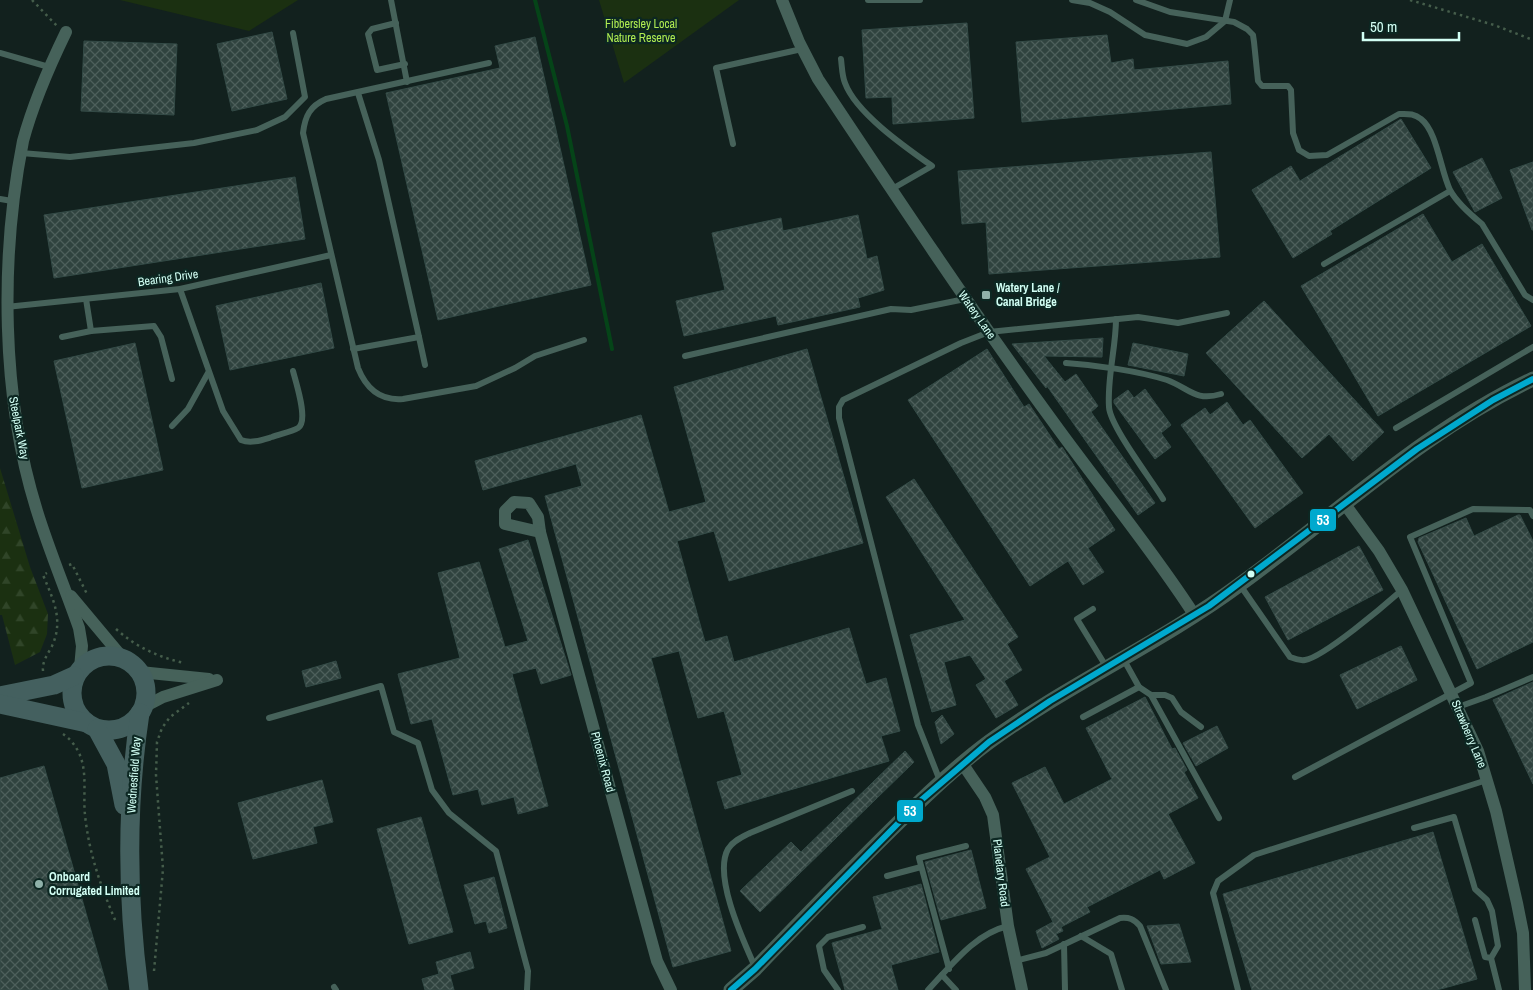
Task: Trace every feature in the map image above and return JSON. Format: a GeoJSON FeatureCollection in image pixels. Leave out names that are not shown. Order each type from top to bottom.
{"type":"FeatureCollection","features":[{"type":"Feature","properties":{"kind":"main road"},"geometry":{"type":"LineString","coordinates":[[0,696],[54,685],[77,672],[92,658],[106,654],[122,657],[134,664],[140,672],[145,685],[146,697],[141,711],[129,725],[112,731],[0,704]]}},
{"type":"Feature","properties":{"kind":"main road"},"geometry":{"type":"LineString","coordinates":[[77,672],[72,686],[73,700],[79,715],[92,726]]}},
{"type":"Feature","properties":{"kind":"main road","name":"Wednesfield Way"},"geometry":{"type":"LineString","coordinates":[[139,990],[135,955],[129,838],[134,748],[141,711]]}},
{"type":"Feature","properties":{"kind":"main road","name":"Wednesfield Way"},"geometry":{"type":"LineString","coordinates":[[92,726],[116,764],[129,838]]}},
{"type":"Feature","properties":{"kind":"street","name":"Watery Lane"},"geometry":{"type":"LineString","coordinates":[[782,0],[802,49],[818,79],[965,299],[1055,425],[1169,575],[1196,616]]}},
{"type":"Feature","properties":{"kind":"street","name":"Steelpark Way"},"geometry":{"type":"LineString","coordinates":[[60,29],[6,200],[5,307],[9,376],[18,434],[36,509],[79,628],[82,646],[77,672]]}},
{"type":"Feature","properties":{"kind":"street"},"geometry":{"type":"LineString","coordinates":[[730,990],[755,968],[940,782],[962,763],[1013,726],[1196,616],[1240,585],[1344,503],[1452,423],[1533,379]]}},
{"type":"Feature","properties":{"kind":"street","name":"Strawberry Lane"},"geometry":{"type":"LineString","coordinates":[[1344,503],[1379,551],[1402,590],[1478,751],[1496,812],[1523,933],[1525,990]]}},
{"type":"Feature","properties":{"kind":"street","name":"Phoenix Road"},"geometry":{"type":"LineString","coordinates":[[540,532],[657,961],[671,990]]}},
{"type":"Feature","properties":{"kind":"street","name":"Steelpark Way"},"geometry":{"type":"LineString","coordinates":[[65,588],[122,657]]}},
{"type":"Feature","properties":{"kind":"street"},"geometry":{"type":"LineString","coordinates":[[140,672],[217,680],[163,697],[141,711]]}},
{"type":"Feature","properties":{"kind":"street","name":"Planetary Road"},"geometry":{"type":"LineString","coordinates":[[962,763],[985,797],[993,815],[1008,926],[1022,990]]}},
{"type":"Feature","properties":{"kind":"lane"},"geometry":{"type":"LineString","coordinates":[[391,0],[407,82]]}},
{"type":"Feature","properties":{"kind":"lane"},"geometry":{"type":"LineString","coordinates":[[868,0],[920,0]]}},
{"type":"Feature","properties":{"kind":"lane"},"geometry":{"type":"LineString","coordinates":[[1072,0],[1090,3],[1110,12],[1145,35],[1187,44],[1206,37],[1225,21],[1230,0]]}},
{"type":"Feature","properties":{"kind":"lane"},"geometry":{"type":"LineString","coordinates":[[1136,0],[1170,12],[1234,22],[1253,35],[1258,81],[1262,86],[1288,86],[1291,90],[1293,133],[1299,150],[1309,156],[1327,155],[1399,114],[1412,114],[1422,120],[1431,134],[1450,191],[1472,217],[1482,224],[1525,295],[1533,300]]}},
{"type":"Feature","properties":{"kind":"lane"},"geometry":{"type":"LineString","coordinates":[[396,23],[372,29],[368,34],[377,70],[405,64]]}},
{"type":"Feature","properties":{"kind":"lane"},"geometry":{"type":"LineString","coordinates":[[21,153],[76,156],[194,143],[257,130],[284,117],[305,97],[293,33]]}},
{"type":"Feature","properties":{"kind":"lane"},"geometry":{"type":"LineString","coordinates":[[733,144],[716,68],[802,49]]}},
{"type":"Feature","properties":{"kind":"lane"},"geometry":{"type":"LineString","coordinates":[[0,54],[49,67]]}},
{"type":"Feature","properties":{"kind":"lane"},"geometry":{"type":"LineString","coordinates":[[841,59],[845,82],[858,106],[904,147],[932,166],[892,189]]}},
{"type":"Feature","properties":{"kind":"lane"},"geometry":{"type":"LineString","coordinates":[[489,63],[318,102],[306,116],[304,124],[306,146],[358,368],[369,387],[377,394],[393,400],[476,386],[515,368],[535,356],[584,340]]}},
{"type":"Feature","properties":{"kind":"lane"},"geometry":{"type":"LineString","coordinates":[[358,93],[379,160],[425,365]]}},
{"type":"Feature","properties":{"kind":"lane"},"geometry":{"type":"LineString","coordinates":[[1324,264],[1450,191]]}},
{"type":"Feature","properties":{"kind":"lane","name":"Bearing Drive"},"geometry":{"type":"LineString","coordinates":[[5,307],[180,289],[332,255]]}},
{"type":"Feature","properties":{"kind":"lane"},"geometry":{"type":"LineString","coordinates":[[180,289],[208,373],[229,423],[237,436],[246,442],[260,441],[295,429],[301,425],[304,417],[293,371]]}},
{"type":"Feature","properties":{"kind":"lane"},"geometry":{"type":"LineString","coordinates":[[86,299],[91,331]]}},
{"type":"Feature","properties":{"kind":"lane"},"geometry":{"type":"LineString","coordinates":[[685,356],[891,309],[911,310],[965,299]]}},
{"type":"Feature","properties":{"kind":"lane"},"geometry":{"type":"LineString","coordinates":[[940,782],[918,726],[839,418],[839,407],[843,400],[961,343],[989,332],[1138,317],[1178,323],[1227,312]]}},
{"type":"Feature","properties":{"kind":"lane"},"geometry":{"type":"LineString","coordinates":[[1116,319],[1116,342],[1109,409],[1125,441],[1164,498]]}},
{"type":"Feature","properties":{"kind":"lane"},"geometry":{"type":"LineString","coordinates":[[62,337],[91,331],[154,326],[161,337],[172,379]]}},
{"type":"Feature","properties":{"kind":"lane"},"geometry":{"type":"LineString","coordinates":[[353,349],[419,337]]}},
{"type":"Feature","properties":{"kind":"lane"},"geometry":{"type":"LineString","coordinates":[[1396,428],[1533,347]]}},
{"type":"Feature","properties":{"kind":"lane"},"geometry":{"type":"LineString","coordinates":[[1066,363],[1112,369],[1167,380],[1199,397],[1221,394]]}},
{"type":"Feature","properties":{"kind":"lane"},"geometry":{"type":"LineString","coordinates":[[172,426],[188,409],[208,373]]}},
{"type":"Feature","properties":{"kind":"lane"},"geometry":{"type":"LineString","coordinates":[[1295,777],[1471,683],[1410,537],[1473,509],[1530,510],[1533,516]]}},
{"type":"Feature","properties":{"kind":"lane"},"geometry":{"type":"LineString","coordinates":[[1240,585],[1290,657],[1297,660],[1314,657],[1375,614],[1402,590]]}},
{"type":"Feature","properties":{"kind":"lane"},"geometry":{"type":"LineString","coordinates":[[1092,610],[1076,619],[1108,669]]}},
{"type":"Feature","properties":{"kind":"lane"},"geometry":{"type":"LineString","coordinates":[[1124,660],[1139,687],[1151,695],[1219,818]]}},
{"type":"Feature","properties":{"kind":"lane"},"geometry":{"type":"LineString","coordinates":[[1458,707],[1486,698],[1533,676]]}},
{"type":"Feature","properties":{"kind":"lane"},"geometry":{"type":"LineString","coordinates":[[269,718],[381,686],[394,732],[418,743],[432,790],[449,813],[496,851],[528,971],[526,990]]}},
{"type":"Feature","properties":{"kind":"lane"},"geometry":{"type":"LineString","coordinates":[[1083,717],[1139,687]]}},
{"type":"Feature","properties":{"kind":"lane"},"geometry":{"type":"LineString","coordinates":[[1151,695],[1165,695],[1172,698],[1181,712],[1191,721],[1201,726]]}},
{"type":"Feature","properties":{"kind":"lane"},"geometry":{"type":"LineString","coordinates":[[1238,990],[1213,893],[1218,881],[1254,855],[1487,780]]}},
{"type":"Feature","properties":{"kind":"lane"},"geometry":{"type":"LineString","coordinates":[[755,968],[738,929],[727,887],[724,873],[727,851],[736,840],[750,833],[852,792]]}},
{"type":"Feature","properties":{"kind":"lane"},"geometry":{"type":"LineString","coordinates":[[1414,828],[1454,817],[1475,889],[1487,900],[1492,910],[1498,946],[1491,958],[1500,990]]}},
{"type":"Feature","properties":{"kind":"lane"},"geometry":{"type":"LineString","coordinates":[[949,969],[919,858],[966,846]]}},
{"type":"Feature","properties":{"kind":"lane"},"geometry":{"type":"LineString","coordinates":[[887,876],[922,867]]}},
{"type":"Feature","properties":{"kind":"lane"},"geometry":{"type":"LineString","coordinates":[[1015,961],[1046,953],[1120,918],[1132,919],[1140,926],[1166,990]]}},
{"type":"Feature","properties":{"kind":"lane"},"geometry":{"type":"LineString","coordinates":[[1475,920],[1486,957],[1491,958]]}},
{"type":"Feature","properties":{"kind":"lane"},"geometry":{"type":"LineString","coordinates":[[928,990],[988,932],[1008,926]]}},
{"type":"Feature","properties":{"kind":"lane"},"geometry":{"type":"LineString","coordinates":[[838,990],[824,970],[819,946],[828,937],[863,927]]}},
{"type":"Feature","properties":{"kind":"lane"},"geometry":{"type":"LineString","coordinates":[[1081,936],[1111,954],[1122,990]]}},
{"type":"Feature","properties":{"kind":"lane"},"geometry":{"type":"LineString","coordinates":[[1064,944],[1065,990]]}},
{"type":"Feature","properties":{"kind":"lane"},"geometry":{"type":"LineString","coordinates":[[942,975],[956,990]]}},
{"type":"Feature","properties":{"kind":"path"},"geometry":{"type":"LineString","coordinates":[[32,0],[60,29]]}},
{"type":"Feature","properties":{"kind":"path"},"geometry":{"type":"LineString","coordinates":[[1410,0],[1494,25],[1533,40]]}},
{"type":"Feature","properties":{"kind":"path"},"geometry":{"type":"LineString","coordinates":[[154,976],[163,869],[156,775],[157,742],[162,728],[170,717],[191,701]]}},
{"type":"Feature","properties":{"kind":"green space"},"geometry":{"type":"Polygon","coordinates":[[[120,0],[298,0],[249,31],[120,0]]]}},
{"type":"Feature","properties":{"kind":"green space","name":"Fibbersley Local Nature Reserve"},"geometry":{"type":"Polygon","coordinates":[[[599,0],[739,0],[624,83],[599,0]]]}},
{"type":"Feature","properties":{"kind":"green space"},"geometry":{"type":"Polygon","coordinates":[[[0,468],[30,567],[48,614],[47,634],[40,652],[15,665],[2,615],[0,615],[0,468]]]}},
{"type":"Feature","properties":{"kind":"building"},"geometry":{"type":"Polygon","coordinates":[[[967,23],[974,118],[893,124],[892,97],[866,98],[862,30],[967,23]]]}},
{"type":"Feature","properties":{"kind":"building"},"geometry":{"type":"Polygon","coordinates":[[[272,32],[287,99],[232,111],[217,44],[272,32]]]}},
{"type":"Feature","properties":{"kind":"building"},"geometry":{"type":"Polygon","coordinates":[[[1107,35],[1111,63],[1133,59],[1134,70],[1228,61],[1231,104],[1022,122],[1016,42],[1107,35]]]}},
{"type":"Feature","properties":{"kind":"building"},"geometry":{"type":"Polygon","coordinates":[[[535,37],[591,285],[438,320],[386,93],[500,68],[495,46],[535,37]]]}},
{"type":"Feature","properties":{"kind":"building"},"geometry":{"type":"Polygon","coordinates":[[[84,41],[177,44],[174,115],[81,111],[84,41]]]}},
{"type":"Feature","properties":{"kind":"building"},"geometry":{"type":"Polygon","coordinates":[[[1401,119],[1431,168],[1330,231],[1332,234],[1293,258],[1252,190],[1291,166],[1300,181],[1401,119]]]}},
{"type":"Feature","properties":{"kind":"building"},"geometry":{"type":"Polygon","coordinates":[[[1211,152],[1220,257],[989,274],[986,222],[962,224],[958,171],[1211,152]]]}},
{"type":"Feature","properties":{"kind":"building"},"geometry":{"type":"Polygon","coordinates":[[[1482,158],[1502,198],[1475,212],[1453,172],[1482,158]]]}},
{"type":"Feature","properties":{"kind":"building"},"geometry":{"type":"Polygon","coordinates":[[[1533,162],[1533,230],[1532,230],[1510,170],[1533,162]]]}},
{"type":"Feature","properties":{"kind":"building"},"geometry":{"type":"Polygon","coordinates":[[[295,177],[305,239],[54,278],[44,215],[295,177]]]}},
{"type":"Feature","properties":{"kind":"building"},"geometry":{"type":"Polygon","coordinates":[[[1423,214],[1452,262],[1482,244],[1531,326],[1378,416],[1301,286],[1423,214]]]}},
{"type":"Feature","properties":{"kind":"building"},"geometry":{"type":"Polygon","coordinates":[[[858,215],[867,259],[877,256],[884,290],[858,298],[860,307],[778,325],[776,316],[684,336],[676,301],[725,290],[712,233],[781,218],[783,231],[858,215]]]}},
{"type":"Feature","properties":{"kind":"building"},"geometry":{"type":"Polygon","coordinates":[[[321,283],[334,348],[230,370],[216,306],[321,283]]]}},
{"type":"Feature","properties":{"kind":"building"},"geometry":{"type":"Polygon","coordinates":[[[1264,301],[1384,432],[1353,461],[1329,434],[1302,458],[1206,353],[1264,301]]]}},
{"type":"Feature","properties":{"kind":"building"},"geometry":{"type":"Polygon","coordinates":[[[1103,338],[1102,357],[1044,356],[1065,382],[1076,374],[1098,406],[1091,412],[1155,503],[1138,515],[1047,386],[1046,388],[1012,344],[1103,338]]]}},
{"type":"Feature","properties":{"kind":"building"},"geometry":{"type":"Polygon","coordinates":[[[135,343],[163,470],[82,488],[54,361],[135,343]]]}},
{"type":"Feature","properties":{"kind":"building"},"geometry":{"type":"Polygon","coordinates":[[[1133,343],[1188,354],[1184,376],[1128,365],[1133,343]]]}},
{"type":"Feature","properties":{"kind":"building"},"geometry":{"type":"Polygon","coordinates":[[[807,349],[863,543],[729,581],[714,531],[677,541],[705,642],[727,636],[734,662],[849,628],[866,684],[886,678],[900,731],[881,736],[889,761],[725,809],[717,782],[742,775],[724,711],[698,718],[679,651],[651,658],[731,951],[673,967],[545,496],[582,486],[576,464],[483,490],[475,461],[641,415],[669,512],[706,502],[674,387],[807,349]]]}},
{"type":"Feature","properties":{"kind":"building"},"geometry":{"type":"Polygon","coordinates":[[[987,349],[1024,407],[1029,404],[1059,449],[1062,447],[1115,530],[1088,548],[1104,572],[1083,585],[1068,561],[1030,586],[908,400],[987,349]]]}},
{"type":"Feature","properties":{"kind":"building"},"geometry":{"type":"Polygon","coordinates":[[[1145,389],[1171,425],[1161,433],[1171,447],[1155,459],[1114,403],[1114,400],[1128,390],[1134,398],[1145,389]]]}},
{"type":"Feature","properties":{"kind":"building"},"geometry":{"type":"Polygon","coordinates":[[[1227,402],[1243,425],[1250,420],[1303,493],[1255,528],[1181,425],[1205,408],[1210,415],[1227,402]]]}},
{"type":"Feature","properties":{"kind":"building"},"geometry":{"type":"Polygon","coordinates":[[[914,479],[1018,637],[1007,644],[1022,670],[1004,681],[1018,705],[996,718],[976,685],[986,679],[970,655],[944,662],[956,705],[932,712],[910,635],[965,620],[886,497],[914,479]]]}},
{"type":"Feature","properties":{"kind":"building"},"geometry":{"type":"Polygon","coordinates":[[[1520,515],[1533,541],[1533,642],[1477,669],[1418,542],[1419,538],[1466,518],[1474,536],[1520,515]]]}},
{"type":"Feature","properties":{"kind":"building"},"geometry":{"type":"Polygon","coordinates":[[[528,540],[571,675],[541,684],[536,668],[512,674],[548,806],[518,814],[514,797],[482,805],[478,789],[453,795],[432,719],[411,724],[398,674],[460,658],[438,573],[479,562],[505,647],[528,641],[499,549],[528,540]]]}},
{"type":"Feature","properties":{"kind":"building"},"geometry":{"type":"Polygon","coordinates":[[[1359,546],[1383,590],[1288,640],[1265,597],[1359,546]]]}},
{"type":"Feature","properties":{"kind":"building"},"geometry":{"type":"Polygon","coordinates":[[[1401,646],[1417,680],[1357,709],[1340,675],[1401,646]]]}},
{"type":"Feature","properties":{"kind":"building"},"geometry":{"type":"Polygon","coordinates":[[[336,661],[341,678],[306,687],[302,671],[336,661]]]}},
{"type":"Feature","properties":{"kind":"building"},"geometry":{"type":"Polygon","coordinates":[[[1533,682],[1533,784],[1493,700],[1533,682]]]}},
{"type":"Feature","properties":{"kind":"building"},"geometry":{"type":"Polygon","coordinates":[[[1145,697],[1172,749],[1175,748],[1187,770],[1184,772],[1198,798],[1168,814],[1195,863],[1164,879],[1160,870],[1087,907],[1090,912],[1061,927],[1063,931],[1056,934],[1059,939],[1042,948],[1036,931],[1053,922],[1026,869],[1050,857],[1012,783],[1045,767],[1064,804],[1112,779],[1086,728],[1145,697]]]}},
{"type":"Feature","properties":{"kind":"building"},"geometry":{"type":"Polygon","coordinates":[[[942,715],[954,734],[941,744],[935,722],[942,715]]]}},
{"type":"Feature","properties":{"kind":"building"},"geometry":{"type":"Polygon","coordinates":[[[1217,726],[1228,748],[1196,766],[1183,743],[1217,726]]]}},
{"type":"Feature","properties":{"kind":"building"},"geometry":{"type":"Polygon","coordinates":[[[905,751],[914,762],[760,912],[740,891],[791,842],[801,852],[905,751]]]}},
{"type":"Feature","properties":{"kind":"building","name":"Onboard Corrugated Limited"},"geometry":{"type":"Polygon","coordinates":[[[44,766],[108,990],[0,990],[0,778],[44,766]]]}},
{"type":"Feature","properties":{"kind":"building"},"geometry":{"type":"Polygon","coordinates":[[[322,780],[333,822],[313,827],[317,843],[253,859],[238,803],[322,780]]]}},
{"type":"Feature","properties":{"kind":"building"},"geometry":{"type":"Polygon","coordinates":[[[421,817],[453,932],[409,944],[377,829],[421,817]]]}},
{"type":"Feature","properties":{"kind":"building"},"geometry":{"type":"Polygon","coordinates":[[[1433,832],[1477,979],[1437,990],[1252,990],[1223,894],[1433,832]]]}},
{"type":"Feature","properties":{"kind":"building"},"geometry":{"type":"Polygon","coordinates":[[[971,850],[986,908],[941,920],[925,862],[971,850]]]}},
{"type":"Feature","properties":{"kind":"building"},"geometry":{"type":"Polygon","coordinates":[[[494,877],[507,928],[489,933],[486,921],[475,924],[464,885],[494,877]]]}},
{"type":"Feature","properties":{"kind":"building"},"geometry":{"type":"Polygon","coordinates":[[[921,884],[939,952],[891,965],[898,990],[845,990],[832,943],[882,929],[873,897],[921,884]]]}},
{"type":"Feature","properties":{"kind":"building"},"geometry":{"type":"Polygon","coordinates":[[[1179,924],[1191,962],[1161,964],[1147,926],[1179,924]]]}},
{"type":"Feature","properties":{"kind":"building"},"geometry":{"type":"Polygon","coordinates":[[[470,952],[474,968],[450,975],[454,990],[425,990],[422,979],[439,974],[436,962],[470,952]]]}},
{"type":"Feature","properties":{"kind":"waterway"},"geometry":{"type":"LineString","coordinates":[[535,0],[567,126],[612,349]]}},
{"type":"Feature","properties":{"kind":"transit line","name":"53"},"geometry":{"type":"LineString","coordinates":[[731,990],[755,969],[919,802],[989,742],[1050,701],[1209,606],[1417,449],[1493,400],[1533,379]]}},
{"type":"Feature","properties":{"kind":"place","name":"Watery Lane / Canal Bridge"},"geometry":{"type":"Point","coordinates":[986,295]}},
{"type":"Feature","properties":{"kind":"place","name":"Onboard Corrugated Limited"},"geometry":{"type":"Point","coordinates":[39,884]}}]}
